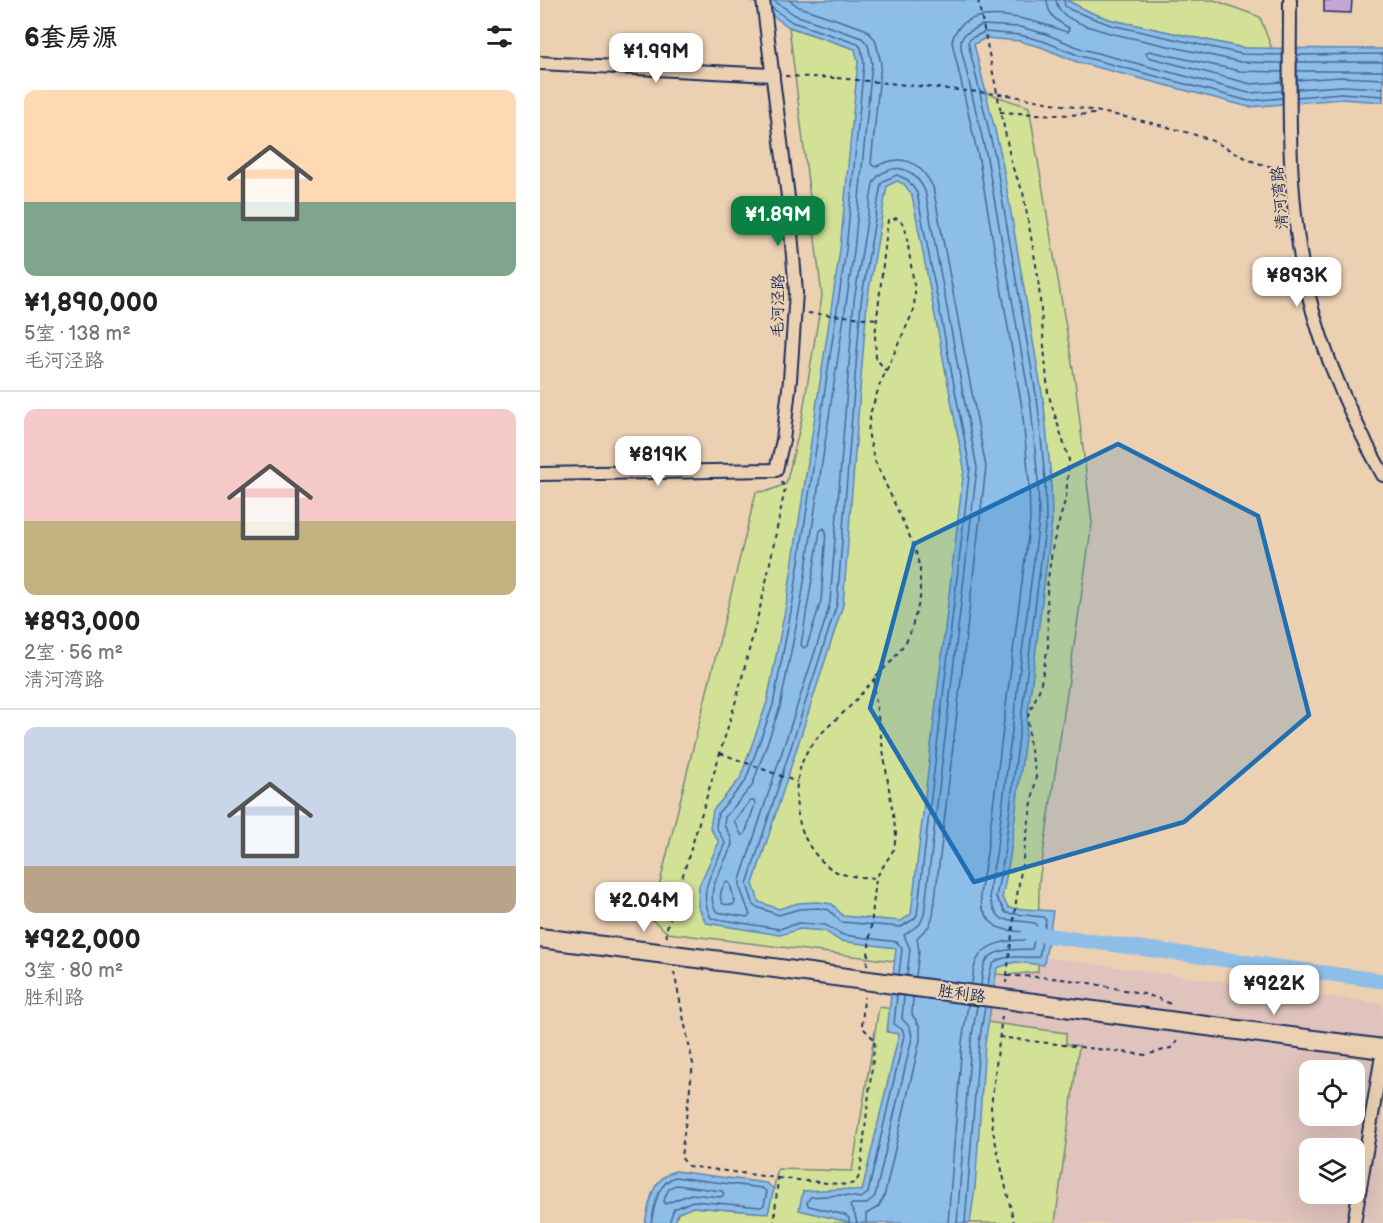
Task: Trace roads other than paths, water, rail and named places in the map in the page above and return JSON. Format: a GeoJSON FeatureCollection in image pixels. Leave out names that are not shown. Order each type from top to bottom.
{"type":"FeatureCollection","features":[{"type":"Feature","properties":{"kind":"main road","name":"胜利路"},"geometry":{"type":"LineString","coordinates":[[540,938],[1383,1049]]}},
{"type":"Feature","properties":{"kind":"street","name":"毛河泾路"},"geometry":{"type":"LineString","coordinates":[[540,474],[776,470],[783,440],[794,338],[796,292],[793,242],[764,0]]}},
{"type":"Feature","properties":{"kind":"street","name":"清河湾路"},"geometry":{"type":"LineString","coordinates":[[1290,0],[1293,196],[1302,263],[1327,355],[1366,445],[1383,475]]}},
{"type":"Feature","properties":{"kind":"street"},"geometry":{"type":"LineString","coordinates":[[540,63],[773,75]]}},
{"type":"Feature","properties":{"kind":"street"},"geometry":{"type":"LineString","coordinates":[[1354,1223],[1383,1049]]}},
{"type":"Feature","properties":{"kind":"water"},"geometry":{"type":"Polygon","coordinates":[[[750,0],[1066,0],[1112,20],[1244,48],[1383,49],[1383,102],[1341,99],[1249,107],[1077,62],[1041,47],[1019,41],[986,38],[974,44],[1001,155],[1044,405],[1051,479],[1052,521],[1010,857],[1002,898],[1009,908],[1053,911],[1044,965],[1015,962],[997,968],[985,1044],[975,1188],[970,1223],[852,1223],[799,1210],[803,1191],[840,1189],[862,1191],[899,1034],[887,1032],[896,948],[840,941],[825,931],[800,929],[780,935],[706,923],[698,906],[699,886],[719,842],[710,828],[713,810],[740,779],[767,702],[787,600],[840,250],[858,62],[855,49],[789,27],[750,0]],[[897,181],[887,186],[867,302],[843,605],[753,884],[759,902],[779,909],[798,903],[818,902],[832,904],[843,916],[901,921],[911,914],[964,468],[912,195],[904,184],[897,181]]]}},
{"type":"Feature","properties":{"kind":"water"},"geometry":{"type":"Polygon","coordinates":[[[675,1171],[766,1183],[774,1189],[768,1213],[693,1207],[678,1213],[675,1223],[645,1223],[650,1199],[656,1185],[661,1179],[675,1171]]]}},
{"type":"Feature","properties":{"kind":"waterway"},"geometry":{"type":"LineString","coordinates":[[1029,933],[1383,981]]}}]}
